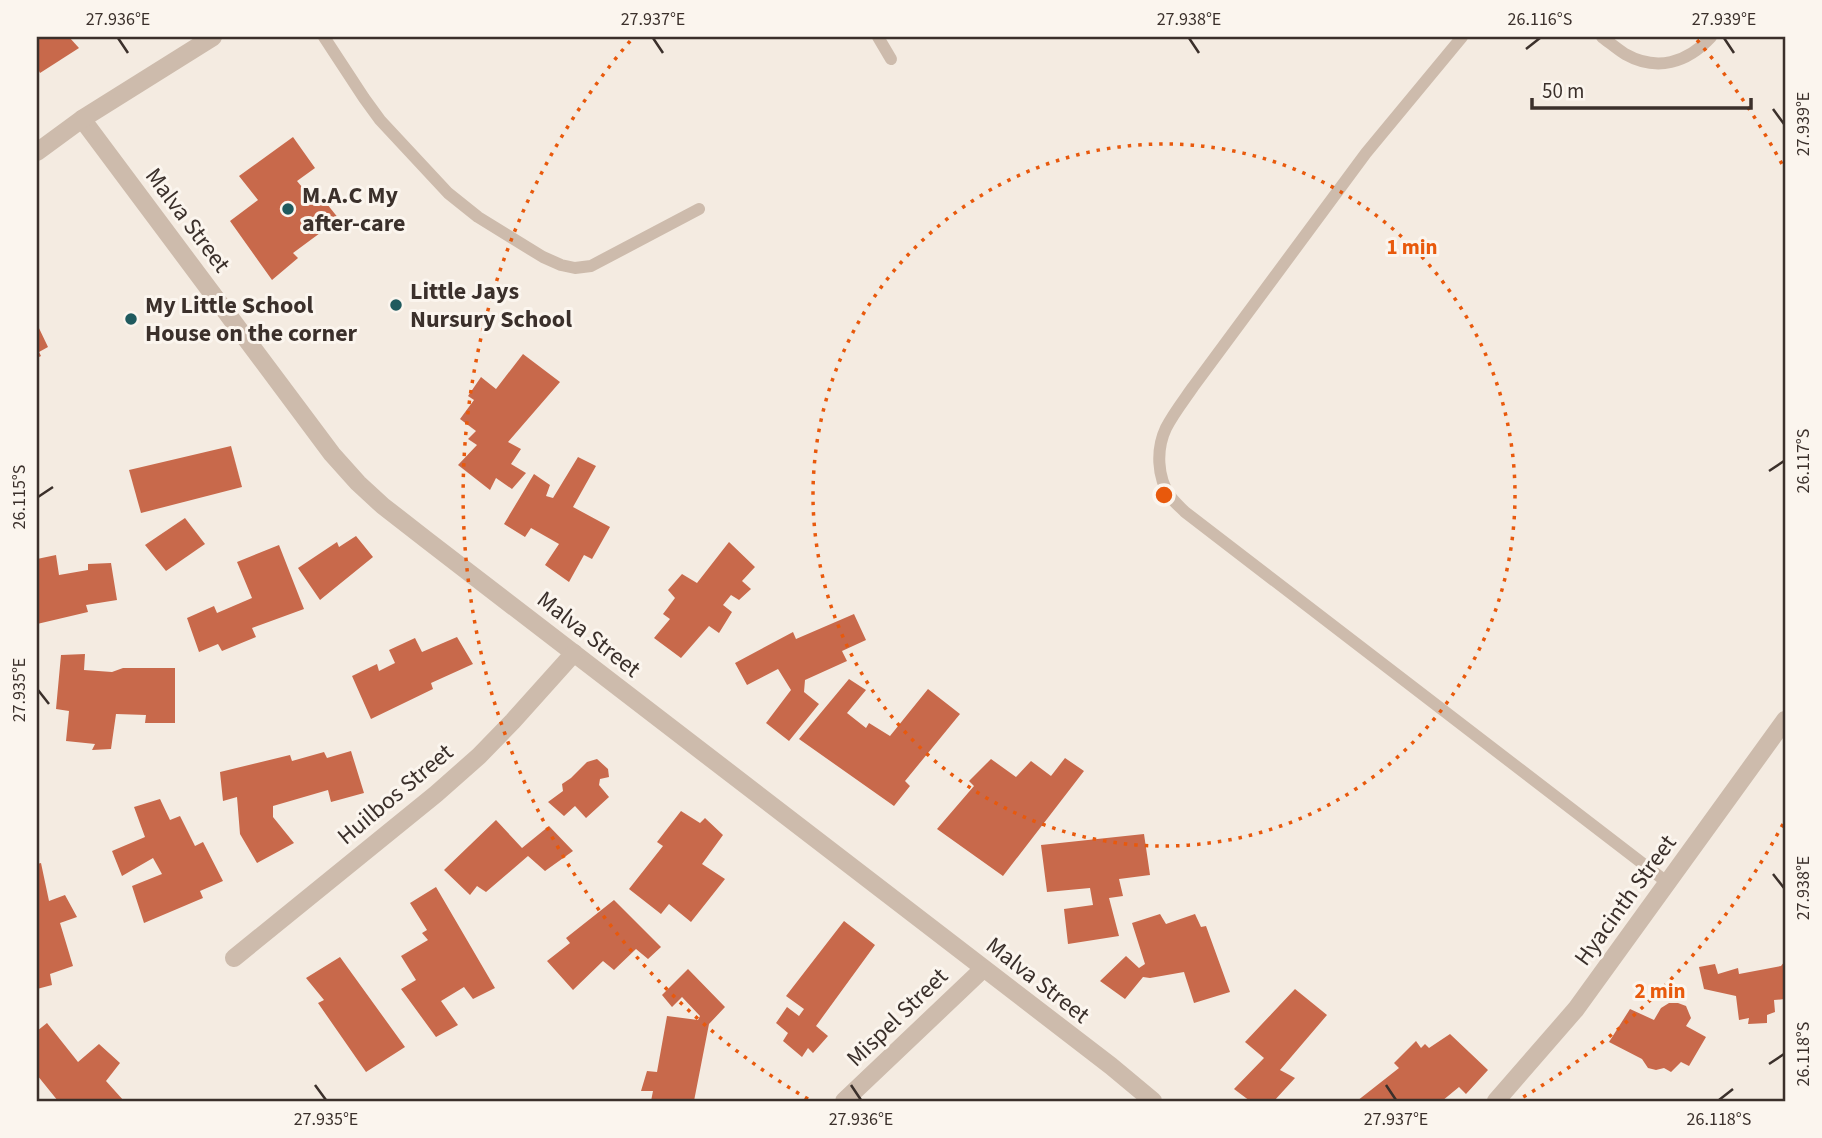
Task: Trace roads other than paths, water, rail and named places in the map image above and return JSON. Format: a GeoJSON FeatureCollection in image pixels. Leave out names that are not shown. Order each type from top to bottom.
{"type":"FeatureCollection","features":[{"type":"Feature","properties":{"kind":"street"},"geometry":{"type":"LineString","coordinates":[[37,152],[82,119],[212,37]]}},
{"type":"Feature","properties":{"kind":"street","name":"Malva Street"},"geometry":{"type":"LineString","coordinates":[[82,119],[332,454],[383,506],[1153,1101]]}},
{"type":"Feature","properties":{"kind":"street","name":"Huilbos Street"},"geometry":{"type":"LineString","coordinates":[[234,958],[479,756],[574,653]]}},
{"type":"Feature","properties":{"kind":"street","name":"Hyacinth Street"},"geometry":{"type":"LineString","coordinates":[[1496,1101],[1576,1009],[1785,720]]}},
{"type":"Feature","properties":{"kind":"street","name":"Mispel Street"},"geometry":{"type":"LineString","coordinates":[[844,1101],[983,969]]}},
{"type":"Feature","properties":{"kind":"lane"},"geometry":{"type":"LineString","coordinates":[[324,37],[380,120],[448,193],[478,216],[543,257],[575,268],[591,266],[699,209]]}},
{"type":"Feature","properties":{"kind":"lane"},"geometry":{"type":"LineString","coordinates":[[878,37],[891,59]]}},
{"type":"Feature","properties":{"kind":"lane"},"geometry":{"type":"LineString","coordinates":[[1462,37],[1366,153],[1193,387],[1167,426],[1161,441],[1161,473],[1172,499],[1185,512],[1668,883]]}},
{"type":"Feature","properties":{"kind":"lane"},"geometry":{"type":"LineString","coordinates":[[1602,37],[1624,53],[1658,65],[1688,56],[1711,37]]}},
{"type":"Feature","properties":{"kind":"place","name":"M.A.C My after-care"},"geometry":{"type":"Point","coordinates":[288,209]}},
{"type":"Feature","properties":{"kind":"place","name":"Little Jays Nursury School"},"geometry":{"type":"Point","coordinates":[396,305]}},
{"type":"Feature","properties":{"kind":"place","name":"My Little School House on the corner"},"geometry":{"type":"Point","coordinates":[131,319]}}]}
